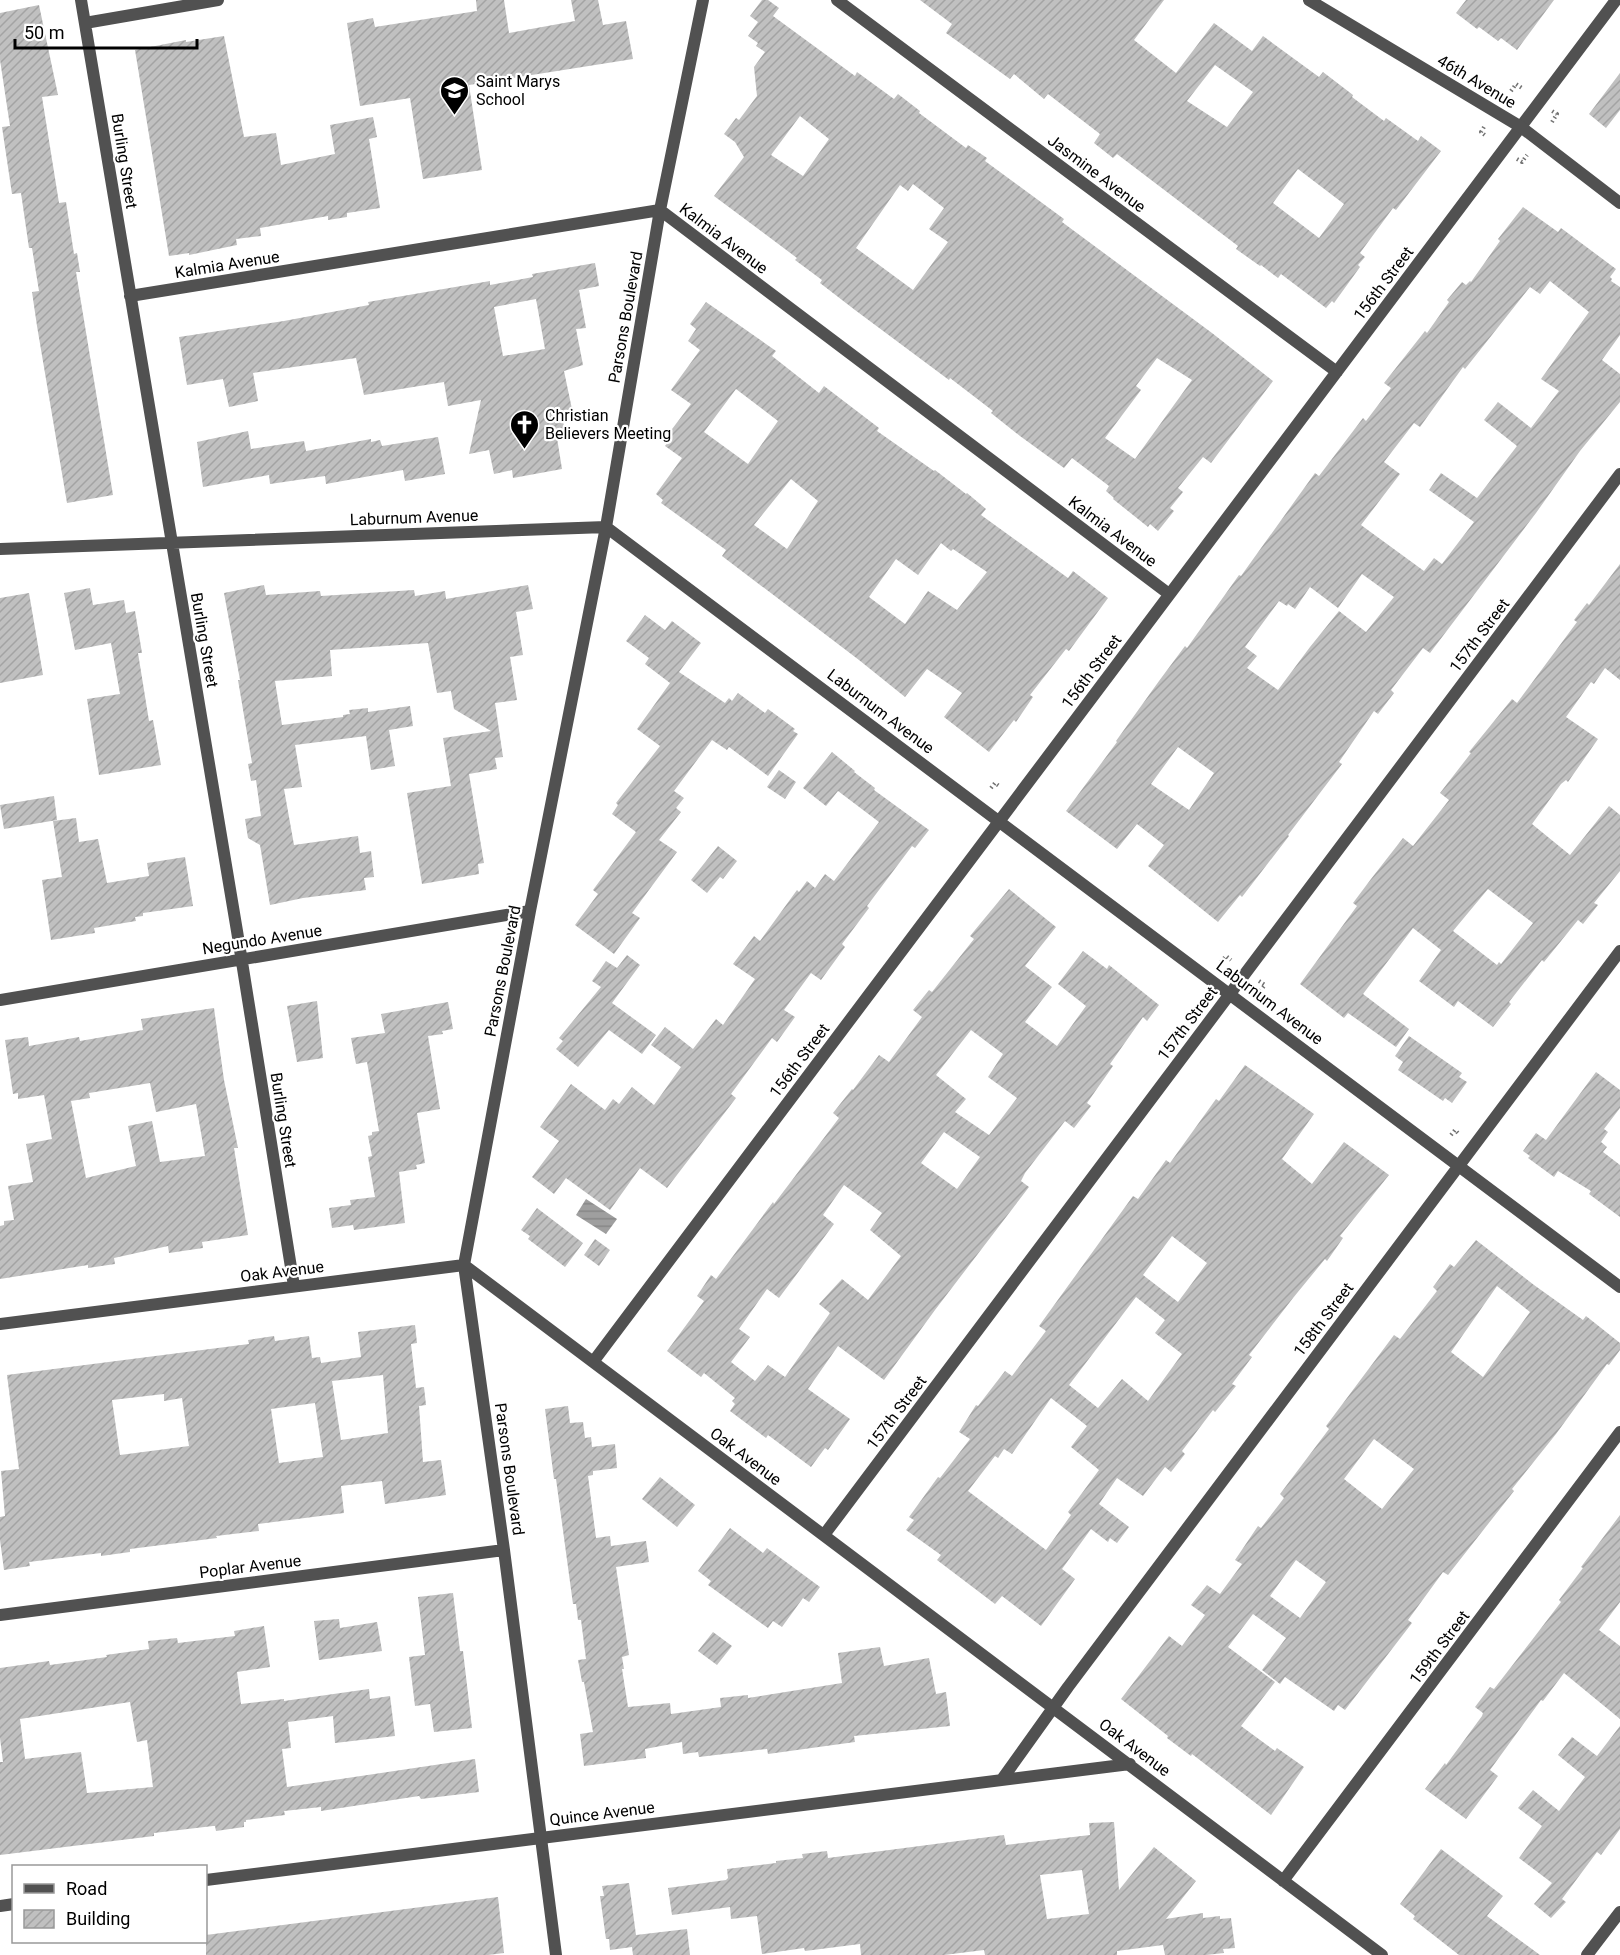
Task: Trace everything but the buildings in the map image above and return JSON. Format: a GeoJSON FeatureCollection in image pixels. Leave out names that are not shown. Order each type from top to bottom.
{"type":"FeatureCollection","features":[{"type":"Feature","properties":{"kind":"street","name":"Burling Street"},"geometry":{"type":"LineString","coordinates":[[81,0],[242,959],[294,1286]]}},
{"type":"Feature","properties":{"kind":"street"},"geometry":{"type":"LineString","coordinates":[[85,23],[218,0]]}},
{"type":"Feature","properties":{"kind":"street","name":"Parsons Boulevard"},"geometry":{"type":"LineString","coordinates":[[556,1955],[504,1550],[464,1265],[530,911],[606,526],[660,210],[703,0]]}},
{"type":"Feature","properties":{"kind":"street","name":"Jasmine Avenue"},"geometry":{"type":"LineString","coordinates":[[837,0],[1337,372]]}},
{"type":"Feature","properties":{"kind":"street","name":"46th Avenue"},"geometry":{"type":"LineString","coordinates":[[1309,0],[1521,127],[1620,203]]}},
{"type":"Feature","properties":{"kind":"street","name":"156th Street"},"geometry":{"type":"LineString","coordinates":[[592,1362],[1616,0]]}},
{"type":"Feature","properties":{"kind":"street","name":"Kalmia Avenue"},"geometry":{"type":"LineString","coordinates":[[130,296],[660,210],[1169,594]]}},
{"type":"Feature","properties":{"kind":"street","name":"157th Street"},"geometry":{"type":"LineString","coordinates":[[824,1535],[1620,474]]}},
{"type":"Feature","properties":{"kind":"street","name":"Laburnum Avenue"},"geometry":{"type":"LineString","coordinates":[[0,549],[606,526],[1620,1287]]}},
{"type":"Feature","properties":{"kind":"street","name":"Negundo Avenue"},"geometry":{"type":"LineString","coordinates":[[0,1000],[530,911]]}},
{"type":"Feature","properties":{"kind":"street","name":"158th Street"},"geometry":{"type":"LineString","coordinates":[[1053,1707],[1620,951]]}},
{"type":"Feature","properties":{"kind":"street","name":"Oak Avenue"},"geometry":{"type":"LineString","coordinates":[[0,1324],[464,1265],[1382,1955]]}},
{"type":"Feature","properties":{"kind":"street","name":"159th Street"},"geometry":{"type":"LineString","coordinates":[[1283,1881],[1620,1432]]}},
{"type":"Feature","properties":{"kind":"street","name":"Poplar Avenue"},"geometry":{"type":"LineString","coordinates":[[0,1615],[504,1550]]}},
{"type":"Feature","properties":{"kind":"street"},"geometry":{"type":"LineString","coordinates":[[1003,1778],[1053,1707]]}},
{"type":"Feature","properties":{"kind":"street","name":"Quince Avenue"},"geometry":{"type":"LineString","coordinates":[[207,1880],[1003,1778],[1130,1764]]}},
{"type":"Feature","properties":{"kind":"street"},"geometry":{"type":"LineString","coordinates":[[1587,1955],[1620,1912]]}},
{"type":"Feature","properties":{"kind":"path"},"geometry":{"type":"LineString","coordinates":[[1511,91],[1516,84],[1522,88]]}},
{"type":"Feature","properties":{"kind":"path"},"geometry":{"type":"LineString","coordinates":[[1552,122],[1557,114]]}},
{"type":"Feature","properties":{"kind":"path"},"geometry":{"type":"LineString","coordinates":[[1484,127],[1481,132],[1486,136]]}},
{"type":"Feature","properties":{"kind":"path"},"geometry":{"type":"LineString","coordinates":[[1522,162],[1527,155]]}},
{"type":"Feature","properties":{"kind":"path"},"geometry":{"type":"LineString","coordinates":[[991,788],[995,783],[999,786]]}},
{"type":"Feature","properties":{"kind":"path"},"geometry":{"type":"LineString","coordinates":[[1221,962],[1226,956],[1231,960]]}},
{"type":"Feature","properties":{"kind":"path"},"geometry":{"type":"LineString","coordinates":[[1260,991],[1265,985]]}},
{"type":"Feature","properties":{"kind":"path"},"geometry":{"type":"LineString","coordinates":[[1451,1135],[1455,1131],[1460,1135]]}},
{"type":"Feature","properties":{"kind":"shaded area"},"geometry":{"type":"Polygon","coordinates":[[[586,1199],[617,1219],[606,1234],[576,1215],[586,1199]]]}},
{"type":"Feature","properties":{"kind":"place","name":"Saint Marys School"},"geometry":{"type":"Point","coordinates":[455,116]}},
{"type":"Feature","properties":{"kind":"place","name":"Christian Believers Meeting"},"geometry":{"type":"Point","coordinates":[524,450]}}]}
